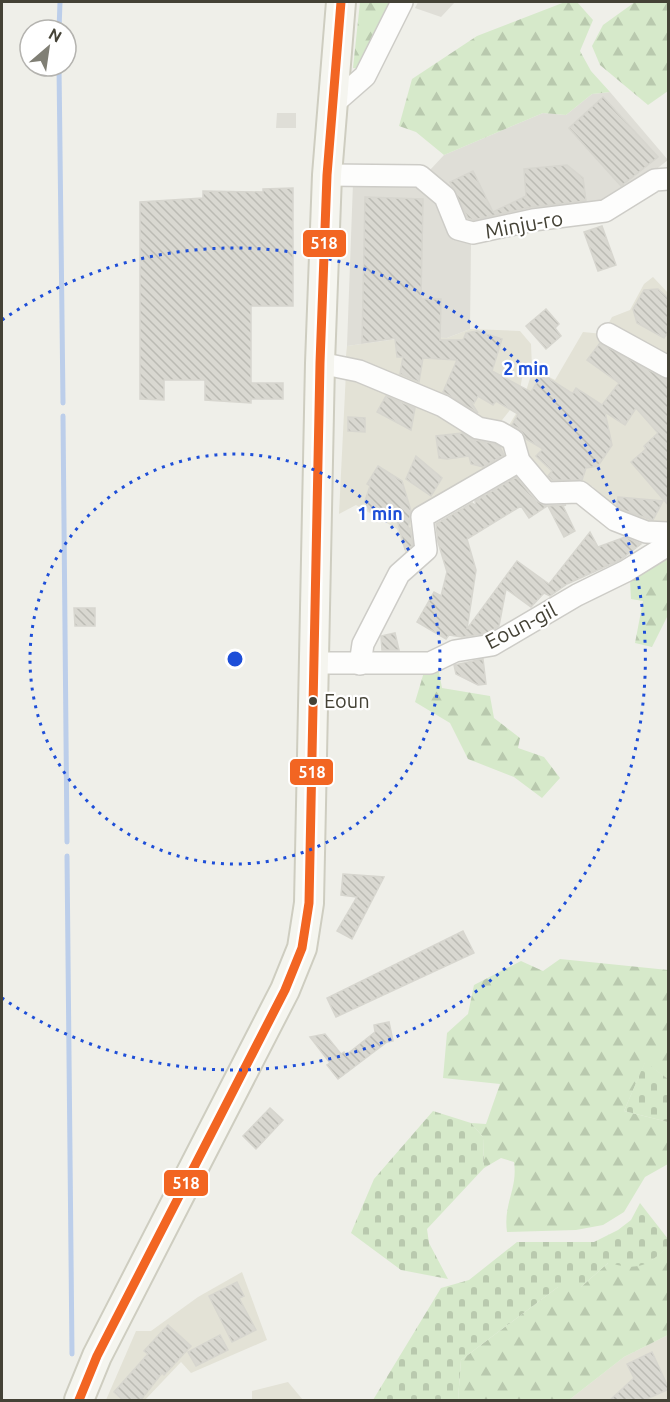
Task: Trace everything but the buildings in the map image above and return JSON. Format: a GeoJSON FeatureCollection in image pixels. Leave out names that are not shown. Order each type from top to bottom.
{"type":"FeatureCollection","features":[{"type":"Feature","properties":{"kind":"main road"},"geometry":{"type":"LineString","coordinates":[[79,1401],[97,1356],[285,990],[302,948],[309,903],[320,363],[327,175],[334,60],[341,2]]}},
{"type":"Feature","properties":{"kind":"street"},"geometry":{"type":"LineString","coordinates":[[333,104],[365,76],[402,2]]}},
{"type":"Feature","properties":{"kind":"street","name":"Minju-ro"},"geometry":{"type":"LineString","coordinates":[[327,175],[420,176],[445,197],[458,229],[473,233],[533,220],[605,211],[655,180],[669,179]]}},
{"type":"Feature","properties":{"kind":"street"},"geometry":{"type":"LineString","coordinates":[[608,334],[669,367]]}},
{"type":"Feature","properties":{"kind":"street"},"geometry":{"type":"LineString","coordinates":[[320,363],[359,370],[443,406],[478,428],[500,432],[513,440],[519,461],[546,493],[580,492],[615,520],[646,532],[669,533]]}},
{"type":"Feature","properties":{"kind":"street"},"geometry":{"type":"LineString","coordinates":[[360,664],[363,644],[399,574],[426,550],[422,517],[519,461]]}},
{"type":"Feature","properties":{"kind":"street","name":"Eoun-gil"},"geometry":{"type":"LineString","coordinates":[[313,663],[430,663],[455,651],[492,645],[669,545]]}},
{"type":"Feature","properties":{"kind":"shaded area"},"geometry":{"type":"Polygon","coordinates":[[[418,2],[455,2],[441,17],[415,8],[418,2]]]}},
{"type":"Feature","properties":{"kind":"shaded area"},"geometry":{"type":"Polygon","coordinates":[[[610,92],[668,160],[622,196],[603,206],[472,228],[461,217],[430,170],[444,155],[543,113],[566,115],[592,94],[610,92]]]}},
{"type":"Feature","properties":{"kind":"shaded area"},"geometry":{"type":"Polygon","coordinates":[[[277,113],[296,113],[296,128],[276,128],[277,113]]]}},
{"type":"Feature","properties":{"kind":"shaded area"},"geometry":{"type":"Polygon","coordinates":[[[353,183],[422,186],[442,204],[453,234],[471,244],[470,329],[447,338],[411,337],[347,346],[353,183]]]}},
{"type":"Feature","properties":{"kind":"shaded area"},"geometry":{"type":"Polygon","coordinates":[[[653,277],[668,293],[668,363],[606,328],[612,317],[630,310],[644,284],[653,277]]]}},
{"type":"Feature","properties":{"kind":"shaded area"},"geometry":{"type":"Polygon","coordinates":[[[470,329],[520,331],[531,344],[532,368],[555,380],[583,332],[603,334],[668,372],[668,525],[661,526],[616,514],[592,486],[549,490],[506,430],[522,404],[531,375],[523,373],[518,400],[495,429],[345,365],[347,346],[411,337],[447,338],[470,329]]]}},
{"type":"Feature","properties":{"kind":"shaded area"},"geometry":{"type":"Polygon","coordinates":[[[346,372],[510,442],[512,458],[416,516],[423,546],[406,554],[397,529],[356,505],[339,514],[346,372]]]}},
{"type":"Feature","properties":{"kind":"shaded area"},"geometry":{"type":"Polygon","coordinates":[[[242,1272],[267,1340],[191,1373],[181,1362],[145,1400],[106,1400],[136,1331],[151,1331],[198,1297],[242,1272]]]}},
{"type":"Feature","properties":{"kind":"shaded area"},"geometry":{"type":"Polygon","coordinates":[[[668,1335],[668,1400],[569,1400],[624,1357],[668,1335]]]}},
{"type":"Feature","properties":{"kind":"shaded area"},"geometry":{"type":"Polygon","coordinates":[[[288,1382],[303,1400],[252,1400],[252,1391],[288,1382]]]}},
{"type":"Feature","properties":{"kind":"green space"},"geometry":{"type":"Polygon","coordinates":[[[360,2],[393,2],[359,69],[353,68],[360,2]]]}},
{"type":"Feature","properties":{"kind":"green space"},"geometry":{"type":"Polygon","coordinates":[[[565,2],[577,2],[593,20],[580,51],[591,71],[610,92],[592,94],[566,115],[543,113],[444,155],[416,132],[399,126],[412,79],[477,36],[565,2]]]}},
{"type":"Feature","properties":{"kind":"green space"},"geometry":{"type":"Polygon","coordinates":[[[635,2],[668,2],[668,91],[648,105],[600,65],[592,46],[603,25],[635,2]]]}},
{"type":"Feature","properties":{"kind":"green space"},"geometry":{"type":"Polygon","coordinates":[[[668,554],[668,615],[652,647],[635,643],[643,601],[631,599],[630,580],[668,554]]]}},
{"type":"Feature","properties":{"kind":"green space"},"geometry":{"type":"Polygon","coordinates":[[[438,667],[442,688],[490,696],[494,718],[520,738],[518,748],[544,757],[560,778],[542,798],[514,777],[468,759],[450,723],[415,702],[424,672],[438,667]]]}},
{"type":"Feature","properties":{"kind":"green space"},"geometry":{"type":"Polygon","coordinates":[[[560,959],[668,970],[668,1079],[645,1063],[624,1111],[668,1122],[668,1164],[645,1177],[624,1212],[603,1225],[576,1230],[507,1232],[507,1213],[515,1172],[514,1162],[501,1158],[484,1168],[483,1137],[471,1123],[486,1124],[500,1084],[443,1078],[447,1033],[468,1014],[474,985],[521,961],[543,971],[560,959]]]}},
{"type":"Feature","properties":{"kind":"green space"},"geometry":{"type":"Polygon","coordinates":[[[645,1062],[668,1079],[668,1122],[624,1111],[645,1062]]]}},
{"type":"Feature","properties":{"kind":"green space"},"geometry":{"type":"Polygon","coordinates":[[[433,1111],[471,1123],[483,1137],[484,1168],[427,1229],[429,1243],[448,1279],[401,1270],[351,1233],[374,1179],[433,1111]]]}},
{"type":"Feature","properties":{"kind":"green space"},"geometry":{"type":"Polygon","coordinates":[[[640,1203],[668,1239],[668,1247],[653,1259],[634,1267],[608,1263],[581,1287],[558,1287],[461,1360],[458,1400],[373,1400],[441,1288],[469,1280],[517,1242],[594,1242],[618,1230],[631,1220],[640,1203]]]}},
{"type":"Feature","properties":{"kind":"green space"},"geometry":{"type":"Polygon","coordinates":[[[668,1247],[668,1335],[624,1357],[569,1400],[458,1400],[461,1360],[558,1287],[581,1287],[608,1263],[652,1260],[668,1247]]]}},
{"type":"Feature","properties":{"kind":"waterway"},"geometry":{"type":"LineString","coordinates":[[59,18],[60,2]]}},
{"type":"Feature","properties":{"kind":"waterway"},"geometry":{"type":"LineString","coordinates":[[59,78],[63,403]]}},
{"type":"Feature","properties":{"kind":"waterway"},"geometry":{"type":"LineString","coordinates":[[63,416],[67,842]]}},
{"type":"Feature","properties":{"kind":"waterway"},"geometry":{"type":"LineString","coordinates":[[67,856],[72,1354]]}},
{"type":"Feature","properties":{"kind":"transit line","name":"518"},"geometry":{"type":"LineString","coordinates":[[79,1400],[97,1356],[285,990],[302,948],[309,903],[320,363],[327,175],[341,2]]}},
{"type":"Feature","properties":{"kind":"place","name":"Eoun"},"geometry":{"type":"Point","coordinates":[313,701]}}]}
